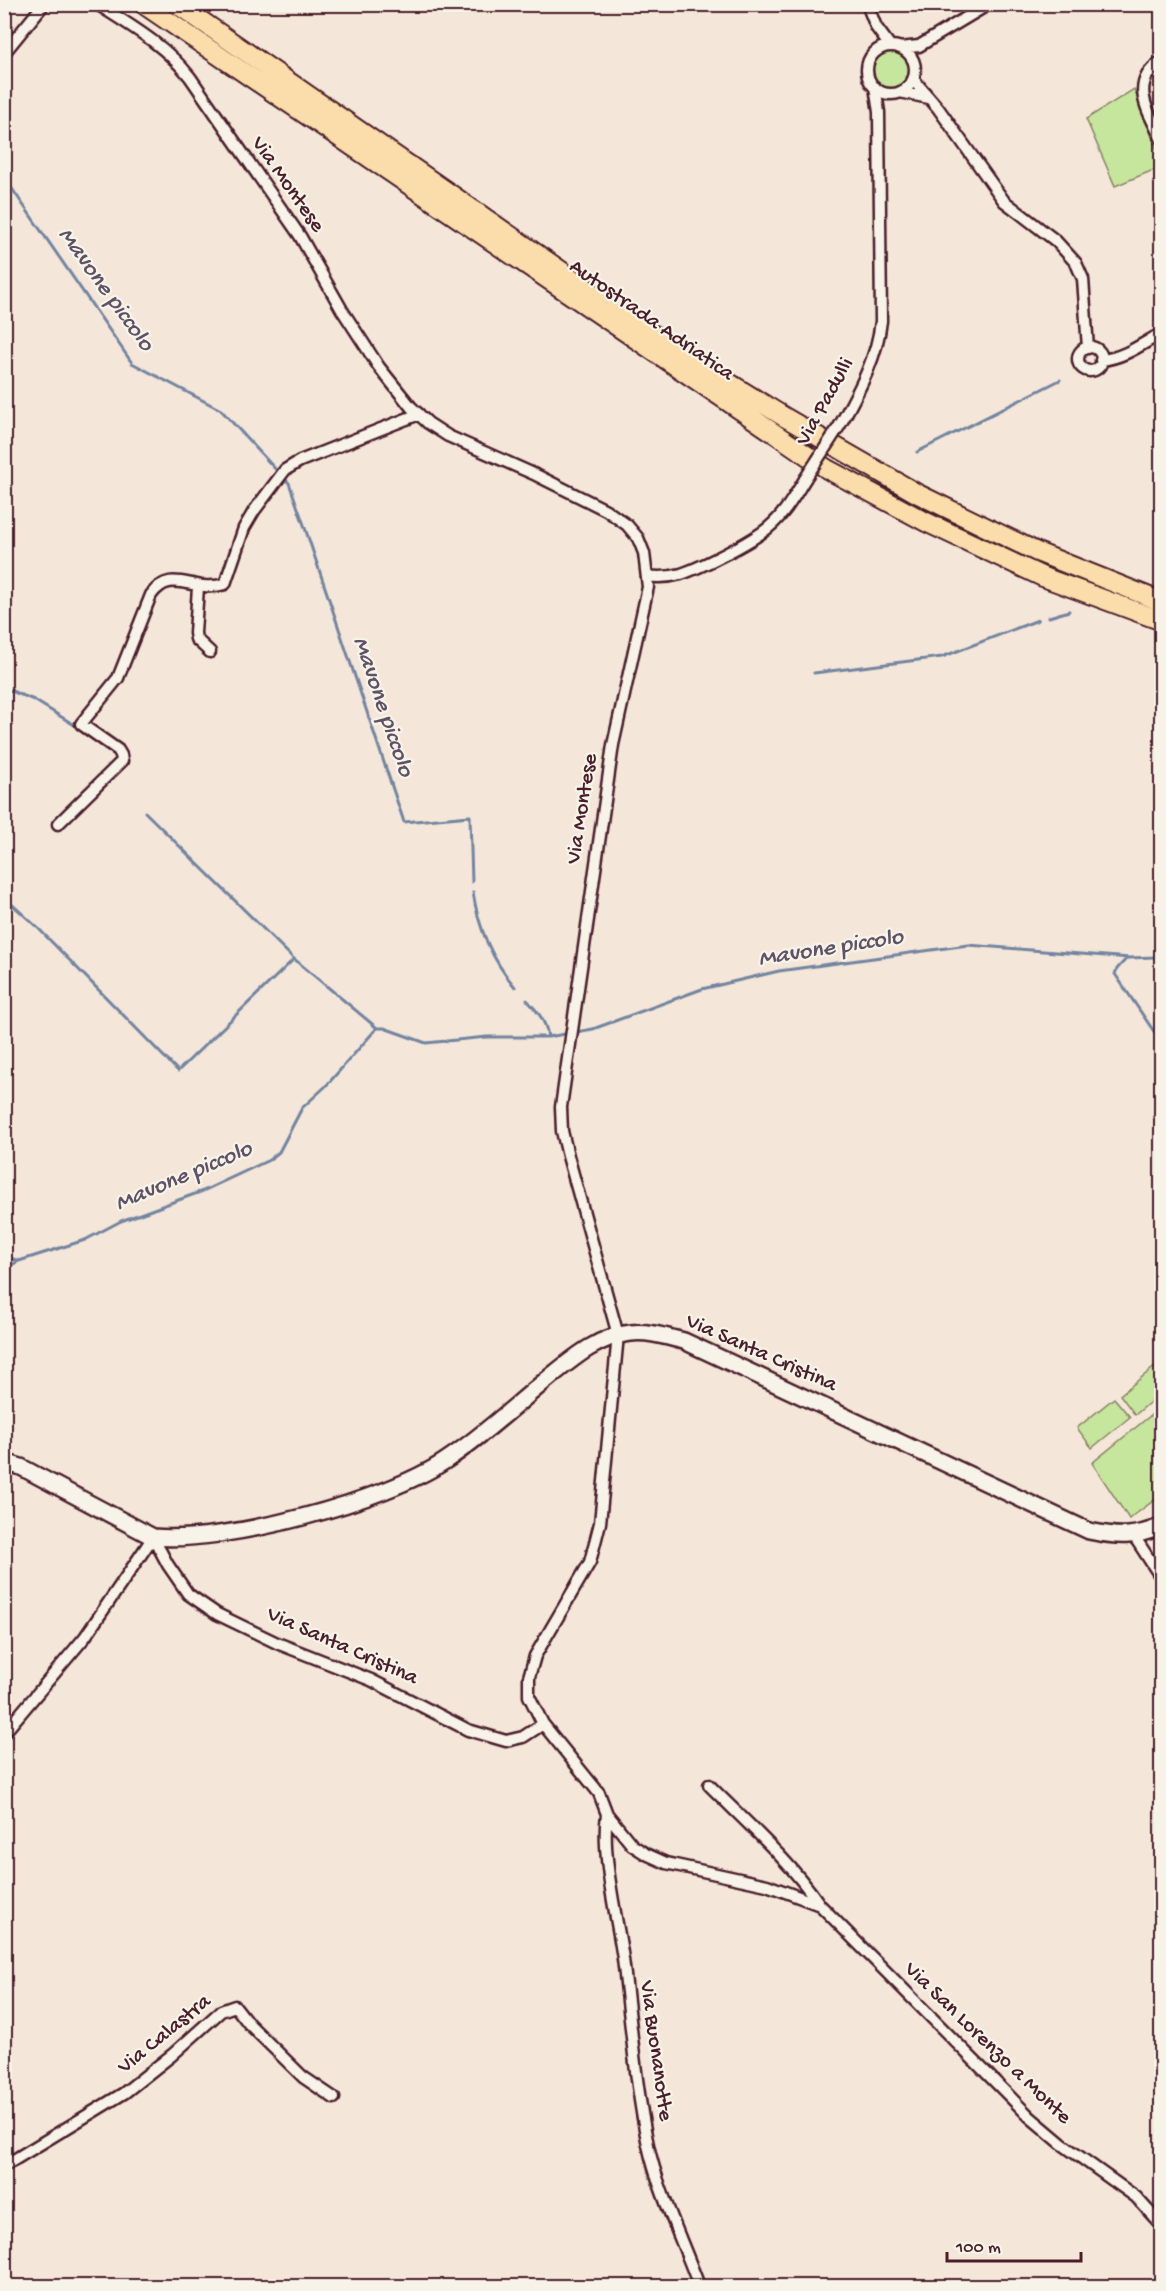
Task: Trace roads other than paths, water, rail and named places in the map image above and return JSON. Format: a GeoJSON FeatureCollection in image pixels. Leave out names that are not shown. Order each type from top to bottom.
{"type":"FeatureCollection","features":[{"type":"Feature","properties":{"kind":"highway","name":"Autostrada Adriatica"},"geometry":{"type":"LineString","coordinates":[[143,4],[827,469],[926,522],[1043,577],[1161,621]]}},
{"type":"Feature","properties":{"kind":"highway","name":"Autostrada Adriatica"},"geometry":{"type":"LineString","coordinates":[[177,4],[668,345],[786,418],[918,494],[1036,552],[1161,602]]}},
{"type":"Feature","properties":{"kind":"street"},"geometry":{"type":"LineString","coordinates":[[4,53],[44,4]]}},
{"type":"Feature","properties":{"kind":"street","name":"Via Montese"},"geometry":{"type":"LineString","coordinates":[[97,4],[177,60],[300,236],[342,310],[379,367],[418,414],[448,436],[545,479],[613,514],[638,538],[644,553],[648,586],[613,745],[561,1107],[562,1131],[618,1335]]}},
{"type":"Feature","properties":{"kind":"street"},"geometry":{"type":"LineString","coordinates":[[867,4],[876,27],[895,47],[910,56],[915,73],[913,79],[879,112]]}},
{"type":"Feature","properties":{"kind":"street"},"geometry":{"type":"LineString","coordinates":[[929,98],[880,91],[875,87],[870,82],[867,67],[874,54],[879,50],[895,47],[919,46],[989,4]]}},
{"type":"Feature","properties":{"kind":"street"},"geometry":{"type":"LineString","coordinates":[[874,54],[876,27]]}},
{"type":"Feature","properties":{"kind":"street"},"geometry":{"type":"LineString","coordinates":[[913,61],[919,46]]}},
{"type":"Feature","properties":{"kind":"street"},"geometry":{"type":"LineString","coordinates":[[1161,61],[1146,75],[1142,95],[1161,140]]}},
{"type":"Feature","properties":{"kind":"street"},"geometry":{"type":"LineString","coordinates":[[913,79],[938,108],[1004,201],[1056,241],[1076,263],[1083,279],[1088,348]]}},
{"type":"Feature","properties":{"kind":"street","name":"Via Padulli"},"geometry":{"type":"LineString","coordinates":[[648,576],[659,578],[681,574],[740,546],[768,528],[788,507],[863,384],[881,327],[879,112],[875,87]]}},
{"type":"Feature","properties":{"kind":"street"},"geometry":{"type":"LineString","coordinates":[[1101,360],[1113,359],[1127,353],[1161,333]]}},
{"type":"Feature","properties":{"kind":"street"},"geometry":{"type":"LineString","coordinates":[[1088,348],[1096,349],[1101,360],[1099,366],[1094,370],[1083,368],[1078,357],[1088,348]]}},
{"type":"Feature","properties":{"kind":"street"},"geometry":{"type":"LineString","coordinates":[[58,824],[122,761],[118,750],[81,724],[118,678],[151,595],[159,584],[173,580],[198,587],[215,587],[225,584],[243,528],[285,470],[310,457],[418,414]]}},
{"type":"Feature","properties":{"kind":"street"},"geometry":{"type":"LineString","coordinates":[[198,587],[196,639],[210,652]]}},
{"type":"Feature","properties":{"kind":"street","name":"Via Santa Cristina"},"geometry":{"type":"LineString","coordinates":[[4,1462],[21,1467],[153,1537],[172,1539],[261,1526],[316,1513],[412,1480],[446,1461],[573,1359],[601,1341],[633,1333],[654,1334],[684,1341],[1089,1531],[1113,1536],[1134,1536],[1161,1526]]}},
{"type":"Feature","properties":{"kind":"street","name":"Via San Lorenzo a Monte"},"geometry":{"type":"LineString","coordinates":[[618,1335],[596,1545],[579,1583],[536,1656],[529,1677],[529,1696],[543,1724],[587,1776],[599,1793],[607,1814],[632,1845],[646,1854],[674,1865],[767,1885],[820,1905]]}},
{"type":"Feature","properties":{"kind":"street"},"geometry":{"type":"LineString","coordinates":[[1134,1536],[1161,1579]]}},
{"type":"Feature","properties":{"kind":"street"},"geometry":{"type":"LineString","coordinates":[[4,1733],[10,1729],[85,1637],[153,1537]]}},
{"type":"Feature","properties":{"kind":"street","name":"Via Santa Cristina"},"geometry":{"type":"LineString","coordinates":[[153,1537],[168,1565],[189,1594],[217,1614],[277,1643],[371,1680],[468,1730],[506,1741],[523,1737],[543,1724]]}},
{"type":"Feature","properties":{"kind":"street","name":"Via San Lorenzo a Monte"},"geometry":{"type":"LineString","coordinates":[[708,1785],[791,1867],[812,1891],[820,1905],[1030,2117],[1062,2144],[1136,2197],[1161,2226]]}},
{"type":"Feature","properties":{"kind":"street","name":"Via Buonanotte"},"geometry":{"type":"LineString","coordinates":[[607,1814],[605,1826],[611,1883],[623,1959],[636,2071],[649,2146],[699,2286]]}},
{"type":"Feature","properties":{"kind":"street","name":"Via Calastra"},"geometry":{"type":"LineString","coordinates":[[4,2166],[124,2093],[172,2055],[221,2011],[235,2006],[249,2024],[303,2077],[334,2098]]}},
{"type":"Feature","properties":{"kind":"waterway","name":"Mavone piccolo"},"geometry":{"type":"LineString","coordinates":[[4,177],[132,363],[221,410],[278,472]]}},
{"type":"Feature","properties":{"kind":"waterway","name":"Mavone piccolo"},"geometry":{"type":"LineString","coordinates":[[917,452],[1060,380]]}},
{"type":"Feature","properties":{"kind":"waterway","name":"Mavone piccolo"},"geometry":{"type":"LineString","coordinates":[[284,478],[289,483],[304,525],[404,822],[470,816],[472,882]]}},
{"type":"Feature","properties":{"kind":"waterway","name":"Mavone piccolo"},"geometry":{"type":"LineString","coordinates":[[1049,617],[1069,611]]}},
{"type":"Feature","properties":{"kind":"waterway","name":"Mavone piccolo"},"geometry":{"type":"LineString","coordinates":[[814,673],[942,657],[1038,620]]}},
{"type":"Feature","properties":{"kind":"waterway","name":"Mavone piccolo"},"geometry":{"type":"LineString","coordinates":[[4,688],[34,700],[76,726]]}},
{"type":"Feature","properties":{"kind":"waterway","name":"Mavone piccolo"},"geometry":{"type":"LineString","coordinates":[[145,812],[293,958]]}},
{"type":"Feature","properties":{"kind":"waterway","name":"Mavone piccolo"},"geometry":{"type":"LineString","coordinates":[[473,892],[478,917],[487,942],[499,966],[515,987]]}},
{"type":"Feature","properties":{"kind":"waterway","name":"Mavone piccolo"},"geometry":{"type":"LineString","coordinates":[[4,897],[39,929],[178,1071],[294,959],[377,1028]]}},
{"type":"Feature","properties":{"kind":"waterway","name":"Mavone piccolo"},"geometry":{"type":"LineString","coordinates":[[4,1269],[19,1261],[85,1240],[121,1221],[203,1191],[269,1160],[279,1152],[302,1108],[326,1086],[377,1028],[384,1028],[426,1043],[487,1037],[548,1037],[593,1029],[702,989],[779,971],[968,945],[1130,958],[1154,957],[1162,949]]}},
{"type":"Feature","properties":{"kind":"waterway","name":"Mavone piccolo"},"geometry":{"type":"LineString","coordinates":[[1127,958],[1115,974],[1155,1033]]}},
{"type":"Feature","properties":{"kind":"waterway","name":"Mavone piccolo"},"geometry":{"type":"LineString","coordinates":[[527,1000],[541,1017],[548,1037]]}},
{"type":"Feature","properties":{"kind":"waterway","name":"Mavone piccolo"},"geometry":{"type":"LineString","coordinates":[[4,1256],[19,1261]]}}]}
